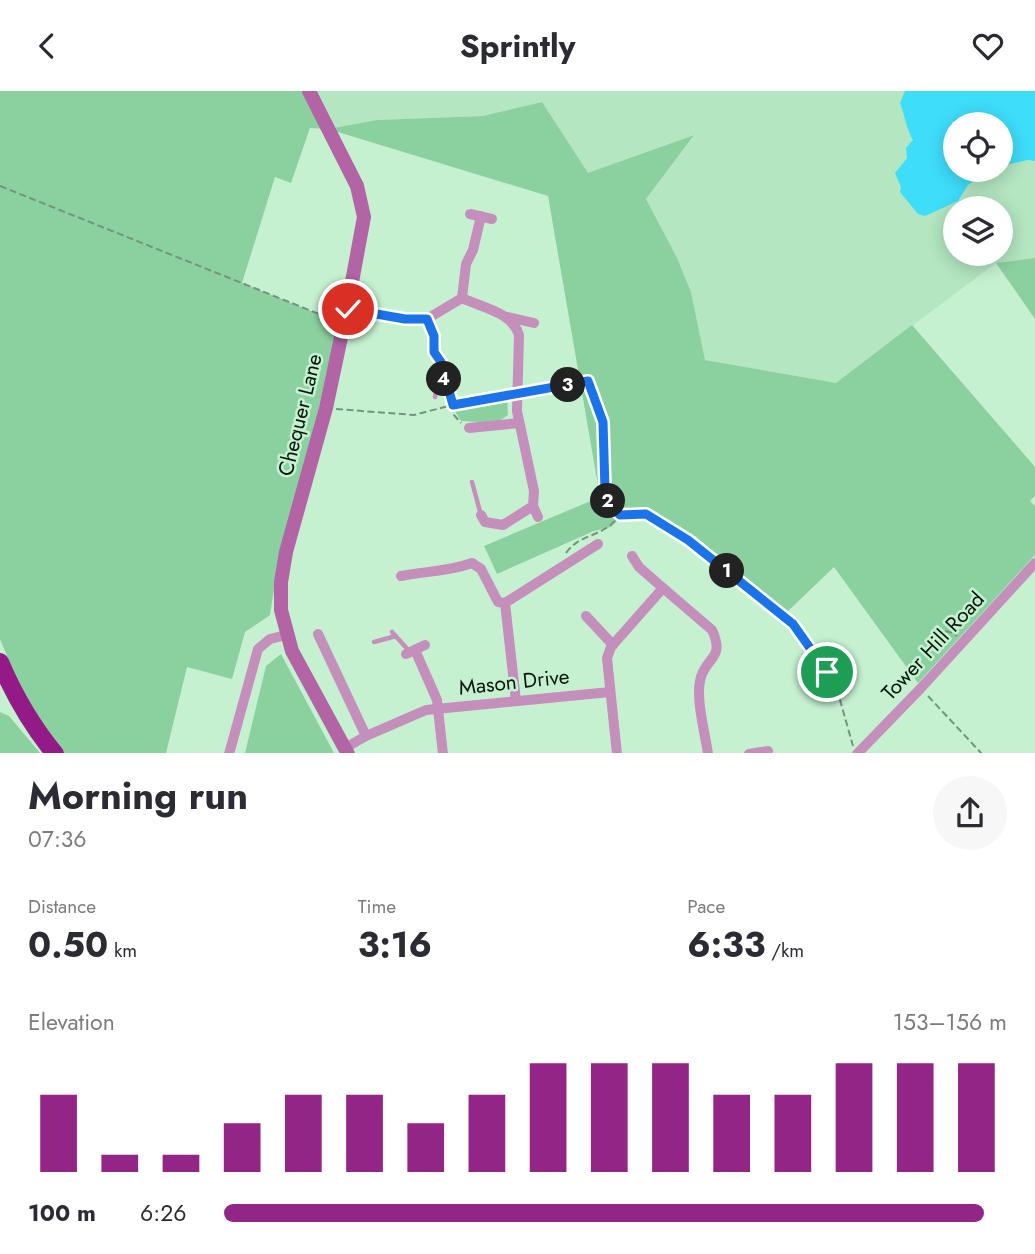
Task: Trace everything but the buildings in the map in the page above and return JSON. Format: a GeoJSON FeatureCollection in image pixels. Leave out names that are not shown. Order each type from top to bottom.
{"type":"FeatureCollection","features":[{"type":"Feature","properties":{"kind":"highway"},"geometry":{"type":"LineString","coordinates":[[0,662],[30,720],[54,753]]}},
{"type":"Feature","properties":{"kind":"street","name":"Chequer Lane"},"geometry":{"type":"LineString","coordinates":[[309,91],[358,186],[363,203],[363,230],[326,408],[283,567],[281,610],[286,635],[298,663],[347,751]]}},
{"type":"Feature","properties":{"kind":"street"},"geometry":{"type":"LineString","coordinates":[[463,298],[466,264],[486,218],[470,214]]}},
{"type":"Feature","properties":{"kind":"street"},"geometry":{"type":"LineString","coordinates":[[348,309],[405,319],[427,319],[463,298]]}},
{"type":"Feature","properties":{"kind":"street"},"geometry":{"type":"LineString","coordinates":[[463,298],[508,317],[534,323]]}},
{"type":"Feature","properties":{"kind":"street"},"geometry":{"type":"LineString","coordinates":[[508,317],[516,325],[519,335],[519,423],[534,491],[533,506],[538,517]]}},
{"type":"Feature","properties":{"kind":"street"},"geometry":{"type":"LineString","coordinates":[[427,319],[434,336],[434,352],[440,364]]}},
{"type":"Feature","properties":{"kind":"street"},"geometry":{"type":"LineString","coordinates":[[469,428],[519,423]]}},
{"type":"Feature","properties":{"kind":"street"},"geometry":{"type":"LineString","coordinates":[[481,515],[485,522],[503,525],[533,506]]}},
{"type":"Feature","properties":{"kind":"street"},"geometry":{"type":"LineString","coordinates":[[401,576],[449,571],[472,563],[481,569],[498,603],[506,603],[598,544]]}},
{"type":"Feature","properties":{"kind":"street"},"geometry":{"type":"LineString","coordinates":[[632,556],[639,567],[712,630],[716,656],[700,680],[708,753]]}},
{"type":"Feature","properties":{"kind":"street","name":"Tower Hill Road"},"geometry":{"type":"LineString","coordinates":[[857,753],[921,688],[1035,563]]}},
{"type":"Feature","properties":{"kind":"street"},"geometry":{"type":"LineString","coordinates":[[617,753],[607,658],[613,645],[663,588]]}},
{"type":"Feature","properties":{"kind":"street"},"geometry":{"type":"LineString","coordinates":[[506,603],[516,701]]}},
{"type":"Feature","properties":{"kind":"street"},"geometry":{"type":"LineString","coordinates":[[586,616],[613,645]]}},
{"type":"Feature","properties":{"kind":"street"},"geometry":{"type":"LineString","coordinates":[[318,634],[366,736]]}},
{"type":"Feature","properties":{"kind":"street"},"geometry":{"type":"LineString","coordinates":[[229,753],[258,649],[271,639],[286,635]]}},
{"type":"Feature","properties":{"kind":"street"},"geometry":{"type":"LineString","coordinates":[[414,651],[434,691],[443,753]]}},
{"type":"Feature","properties":{"kind":"street","name":"Mason Drive"},"geometry":{"type":"LineString","coordinates":[[347,751],[366,736],[415,713],[610,692]]}},
{"type":"Feature","properties":{"kind":"street"},"geometry":{"type":"LineString","coordinates":[[755,753],[768,751]]}},
{"type":"Feature","properties":{"kind":"lane"},"geometry":{"type":"LineString","coordinates":[[435,397],[440,364]]}},
{"type":"Feature","properties":{"kind":"lane"},"geometry":{"type":"LineString","coordinates":[[472,482],[481,515]]}},
{"type":"Feature","properties":{"kind":"lane"},"geometry":{"type":"LineString","coordinates":[[374,642],[394,634],[414,651]]}},
{"type":"Feature","properties":{"kind":"path"},"geometry":{"type":"LineString","coordinates":[[0,187],[344,324]]}},
{"type":"Feature","properties":{"kind":"path"},"geometry":{"type":"LineString","coordinates":[[440,364],[454,415],[469,428]]}},
{"type":"Feature","properties":{"kind":"path"},"geometry":{"type":"LineString","coordinates":[[326,408],[414,415],[453,405],[588,381],[603,422],[602,449],[607,498],[620,515],[646,514],[688,540],[793,624],[827,672],[840,700],[856,753]]}},
{"type":"Feature","properties":{"kind":"path"},"geometry":{"type":"LineString","coordinates":[[935,628],[953,632],[963,642]]}},
{"type":"Feature","properties":{"kind":"path"},"geometry":{"type":"LineString","coordinates":[[921,688],[981,753]]}},
{"type":"Feature","properties":{"kind":"shaded area"},"geometry":{"type":"Polygon","coordinates":[[[0,91],[309,91],[328,129],[310,128],[291,183],[275,177],[242,283],[338,322],[319,407],[279,557],[270,615],[245,632],[232,679],[187,667],[166,753],[64,753],[35,714],[0,639],[0,91]]]}},
{"type":"Feature","properties":{"kind":"shaded area"},"geometry":{"type":"Polygon","coordinates":[[[309,91],[1035,91],[1035,258],[1013,261],[1013,196],[943,196],[943,266],[992,266],[836,383],[705,360],[691,292],[646,199],[693,135],[587,174],[542,102],[483,116],[377,120],[328,129],[309,91]]]}},
{"type":"Feature","properties":{"kind":"shaded area"},"geometry":{"type":"Polygon","coordinates":[[[542,102],[588,173],[694,135],[646,199],[677,258],[691,292],[705,360],[836,383],[912,325],[1035,467],[1035,496],[1030,501],[1035,506],[1035,555],[918,683],[834,567],[786,613],[695,536],[679,541],[646,515],[621,517],[611,527],[594,531],[497,574],[484,546],[600,497],[548,196],[328,129],[377,120],[483,116],[542,102]]]}},
{"type":"Feature","properties":{"kind":"shaded area"},"geometry":{"type":"Polygon","coordinates":[[[1035,258],[1035,319],[998,266],[1013,266],[1013,261],[1035,258]]]}},
{"type":"Feature","properties":{"kind":"shaded area"},"geometry":{"type":"Polygon","coordinates":[[[507,398],[508,415],[496,423],[461,421],[454,410],[456,407],[507,398]]]}},
{"type":"Feature","properties":{"kind":"shaded area"},"geometry":{"type":"Polygon","coordinates":[[[281,654],[334,753],[245,753],[266,666],[281,654]]]}},
{"type":"Feature","properties":{"kind":"shaded area"},"geometry":{"type":"Polygon","coordinates":[[[0,712],[9,716],[40,753],[0,753],[0,712]]]}},
{"type":"Feature","properties":{"kind":"water"},"geometry":{"type":"Polygon","coordinates":[[[905,91],[1035,91],[1035,161],[1013,163],[1013,112],[943,112],[943,182],[972,182],[961,196],[943,196],[943,208],[925,216],[918,214],[900,192],[901,187],[895,173],[907,158],[906,148],[913,140],[900,103],[905,91]]]}},
{"type":"Feature","properties":{"kind":"route"},"geometry":{"type":"LineString","coordinates":[[348,309],[405,319],[427,319],[434,336],[434,352],[441,362],[453,405],[588,381],[603,422],[605,490],[614,508],[620,515],[646,514],[688,540],[793,624],[827,672]]}}]}
